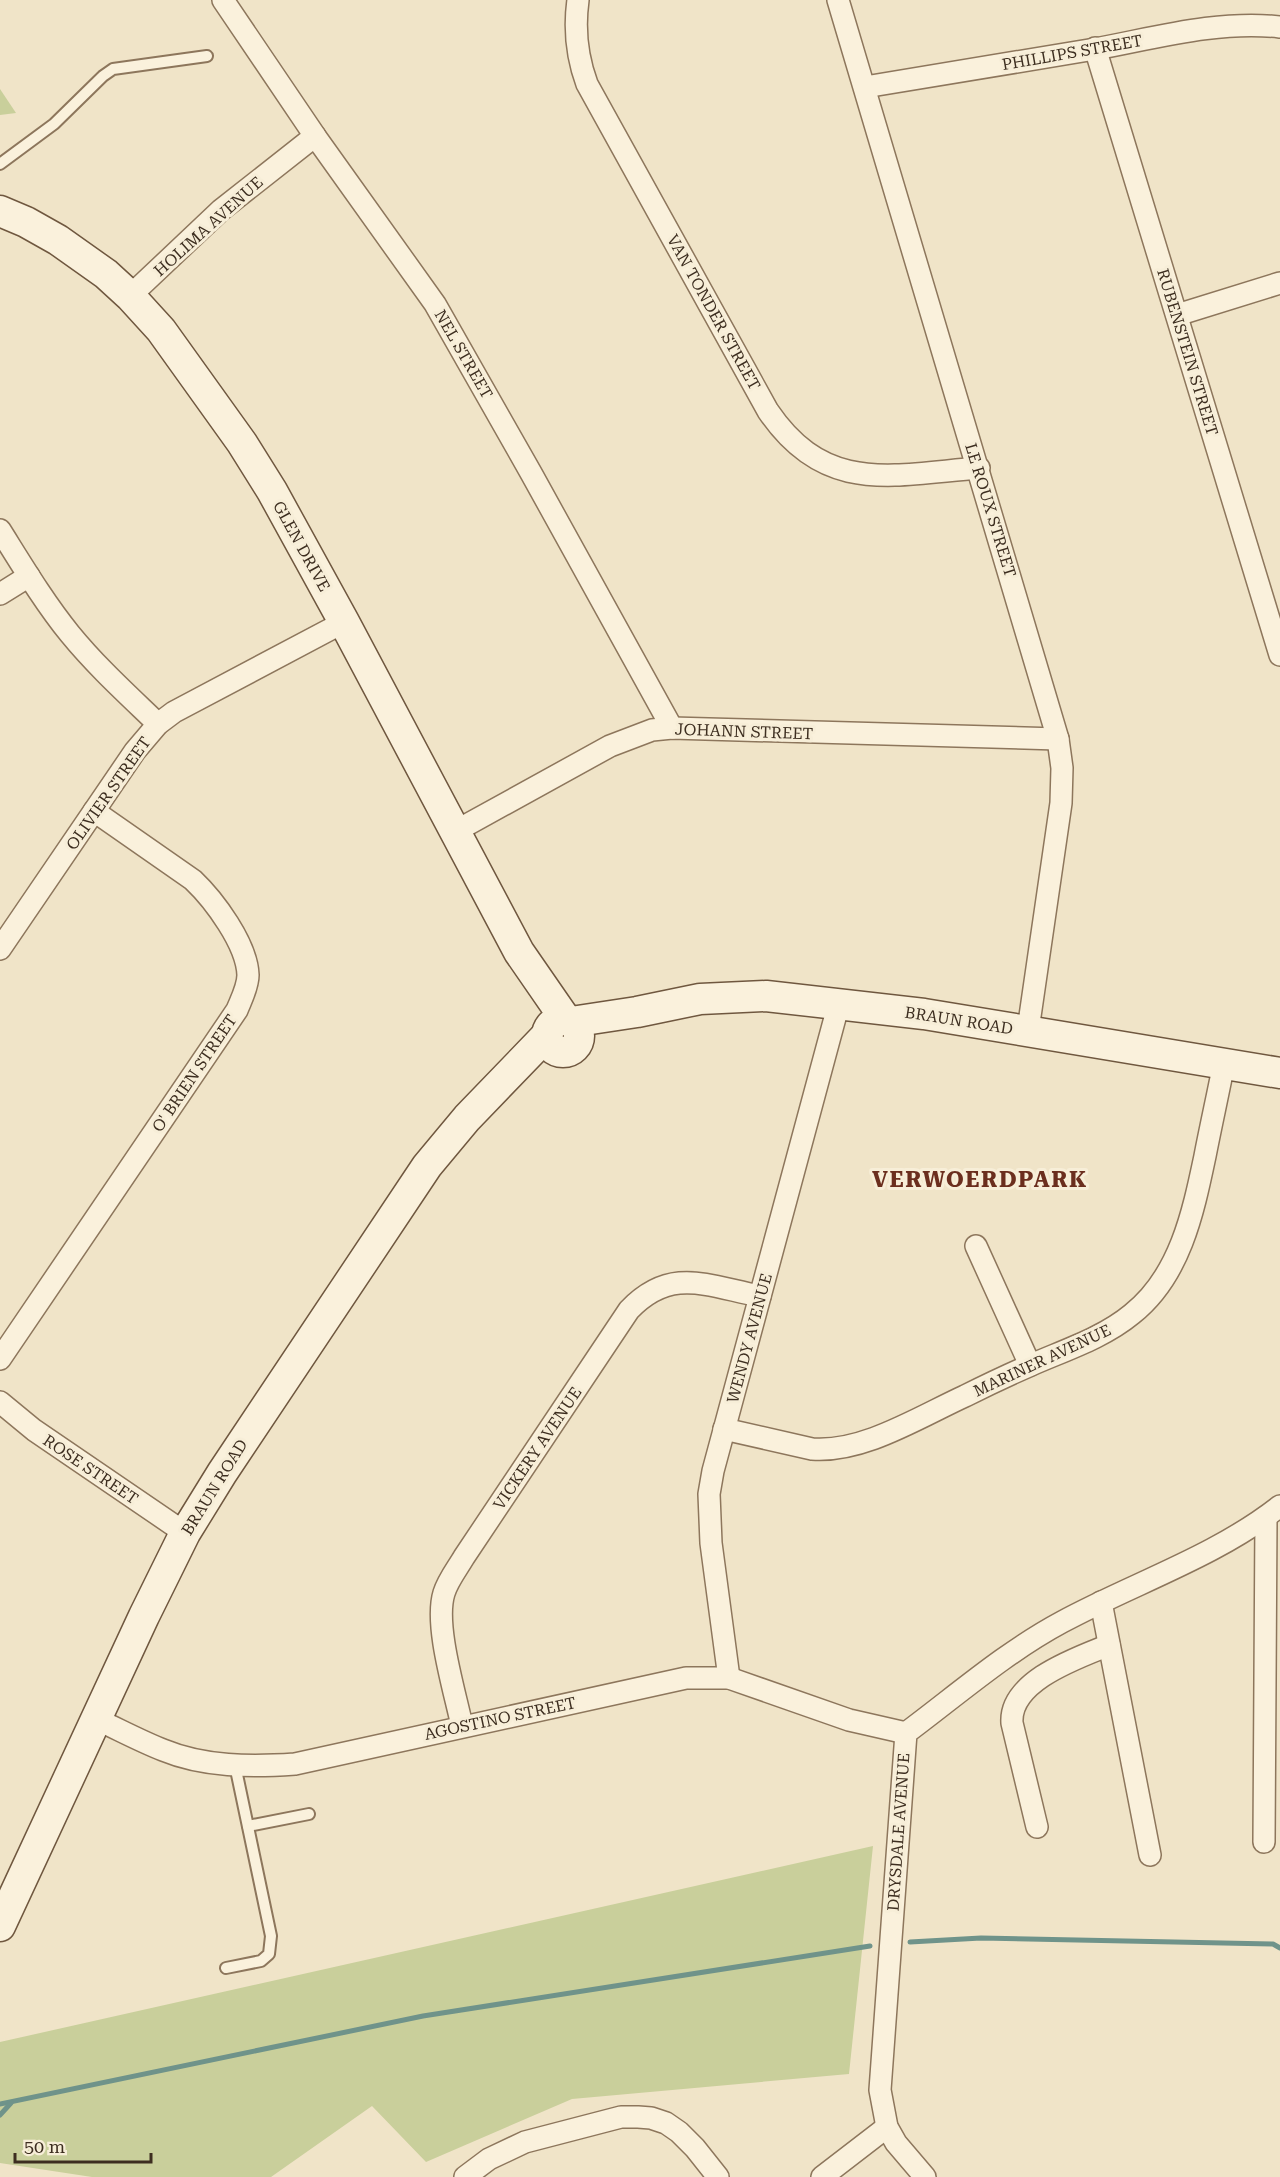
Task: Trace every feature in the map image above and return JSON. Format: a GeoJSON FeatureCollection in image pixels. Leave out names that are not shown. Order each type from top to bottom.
{"type":"FeatureCollection","features":[{"type":"Feature","properties":{"kind":"street","name":"NEL STREET"},"geometry":{"type":"LineString","coordinates":[[224,0],[315,136],[435,304],[672,728]]}},
{"type":"Feature","properties":{"kind":"street","name":"VAN TONDER STREET"},"geometry":{"type":"LineString","coordinates":[[578,0],[576,15],[578,54],[587,84],[768,411],[781,430],[796,446],[813,457],[838,469],[865,475],[890,476],[979,468]]}},
{"type":"Feature","properties":{"kind":"street","name":"LE ROUX STREET"},"geometry":{"type":"LineString","coordinates":[[838,0],[1058,739],[1062,768],[1061,803],[1028,1030]]}},
{"type":"Feature","properties":{"kind":"street","name":"PHILLIPS STREET"},"geometry":{"type":"LineString","coordinates":[[865,87],[1193,30],[1241,26],[1280,27]]}},
{"type":"Feature","properties":{"kind":"street","name":"RUBENSTEIN STREET"},"geometry":{"type":"LineString","coordinates":[[1095,48],[1280,655]]}},
{"type":"Feature","properties":{"kind":"street","name":"HOLIMA AVENUE"},"geometry":{"type":"LineString","coordinates":[[130,296],[221,210],[315,136]]}},
{"type":"Feature","properties":{"kind":"street","name":"GLEN DRIVE"},"geometry":{"type":"LineString","coordinates":[[0,211],[58,240],[106,274],[130,296],[161,330],[242,443],[272,491],[344,622],[561,1033]]}},
{"type":"Feature","properties":{"kind":"street"},"geometry":{"type":"LineString","coordinates":[[1177,315],[1280,283]]}},
{"type":"Feature","properties":{"kind":"street"},"geometry":{"type":"LineString","coordinates":[[0,530],[57,617],[80,646],[158,724]]}},
{"type":"Feature","properties":{"kind":"street"},"geometry":{"type":"LineString","coordinates":[[0,594],[29,576]]}},
{"type":"Feature","properties":{"kind":"street","name":"OLIVIER STREET"},"geometry":{"type":"LineString","coordinates":[[0,949],[135,751],[158,724],[174,712],[344,622]]}},
{"type":"Feature","properties":{"kind":"street","name":"JOHANN STREET"},"geometry":{"type":"LineString","coordinates":[[454,832],[610,746],[652,730],[672,728],[1058,739]]}},
{"type":"Feature","properties":{"kind":"street","name":"O' BRIEN STREET"},"geometry":{"type":"LineString","coordinates":[[0,1359],[237,1010],[248,975],[238,942],[206,892],[94,811]]}},
{"type":"Feature","properties":{"kind":"street","name":"BRAUN ROAD"},"geometry":{"type":"LineString","coordinates":[[0,1926],[185,1533],[250,1429],[427,1166],[467,1118],[561,1033],[637,1012],[700,999],[766,996],[839,1003],[1028,1030],[1280,1073]]}},
{"type":"Feature","properties":{"kind":"street","name":"WENDY AVENUE"},"geometry":{"type":"LineString","coordinates":[[729,1678],[711,1543],[709,1494],[724,1429],[839,1003]]}},
{"type":"Feature","properties":{"kind":"street","name":"MARINER AVENUE"},"geometry":{"type":"LineString","coordinates":[[724,1429],[812,1449],[824,1450],[851,1446],[1080,1344],[1116,1325],[1142,1306],[1161,1282],[1182,1244],[1194,1206],[1224,1062]]}},
{"type":"Feature","properties":{"kind":"street"},"geometry":{"type":"LineString","coordinates":[[976,1246],[1030,1365]]}},
{"type":"Feature","properties":{"kind":"street","name":"VICKERY AVENUE"},"geometry":{"type":"LineString","coordinates":[[462,1726],[444,1639],[442,1606],[444,1594],[464,1557],[629,1310],[642,1296],[670,1283],[686,1282],[760,1296]]}},
{"type":"Feature","properties":{"kind":"street","name":"ROSE STREET"},"geometry":{"type":"LineString","coordinates":[[0,1402],[34,1430],[185,1533]]}},
{"type":"Feature","properties":{"kind":"street"},"geometry":{"type":"LineString","coordinates":[[1264,1842],[1273,1512]]}},
{"type":"Feature","properties":{"kind":"street","name":"DRYSDALE AVENUE"},"geometry":{"type":"LineString","coordinates":[[925,2177],[896,2143],[887,2127],[880,2090],[906,1733],[1018,1649],[1060,1623],[1251,1528],[1273,1512]]}},
{"type":"Feature","properties":{"kind":"street"},"geometry":{"type":"LineString","coordinates":[[1101,1602],[1150,1855]]}},
{"type":"Feature","properties":{"kind":"street"},"geometry":{"type":"LineString","coordinates":[[1037,1827],[1012,1723],[1011,1713],[1014,1703],[1042,1677],[1109,1645]]}},
{"type":"Feature","properties":{"kind":"street","name":"AGOSTINO STREET"},"geometry":{"type":"LineString","coordinates":[[96,1719],[163,1750],[190,1759],[235,1765],[295,1764],[686,1678],[729,1678],[849,1720],[906,1733]]}},
{"type":"Feature","properties":{"kind":"street"},"geometry":{"type":"LineString","coordinates":[[465,2177],[489,2159],[525,2142],[598,2122],[630,2117],[651,2118],[666,2123],[695,2148],[718,2177]]}},
{"type":"Feature","properties":{"kind":"street"},"geometry":{"type":"LineString","coordinates":[[822,2177],[887,2127]]}},
{"type":"Feature","properties":{"kind":"lane"},"geometry":{"type":"LineString","coordinates":[[0,164],[54,124],[113,69],[207,56]]}},
{"type":"Feature","properties":{"kind":"lane"},"geometry":{"type":"LineString","coordinates":[[226,1968],[261,1961],[269,1954],[270,1936],[235,1765]]}},
{"type":"Feature","properties":{"kind":"lane"},"geometry":{"type":"LineString","coordinates":[[248,1826],[309,1814]]}},
{"type":"Feature","properties":{"kind":"green space"},"geometry":{"type":"Polygon","coordinates":[[[0,89],[16,113],[0,115],[0,89]]]}},
{"type":"Feature","properties":{"kind":"green space"},"geometry":{"type":"Polygon","coordinates":[[[873,1846],[849,2074],[572,2099],[426,2162],[372,2106],[271,2177],[92,2177],[0,2163],[0,2042],[873,1846]]]}},
{"type":"Feature","properties":{"kind":"waterway"},"geometry":{"type":"LineString","coordinates":[[910,1942],[981,1938],[1273,1944],[1280,1948]]}},
{"type":"Feature","properties":{"kind":"waterway"},"geometry":{"type":"LineString","coordinates":[[0,2104],[423,2016],[870,1946]]}},
{"type":"Feature","properties":{"kind":"waterway"},"geometry":{"type":"LineString","coordinates":[[0,2115],[11,2103]]}},
{"type":"Feature","properties":{"kind":"district","name":"VERWOERDPARK"},"geometry":{"type":"Point","coordinates":[980,1179]}}]}
